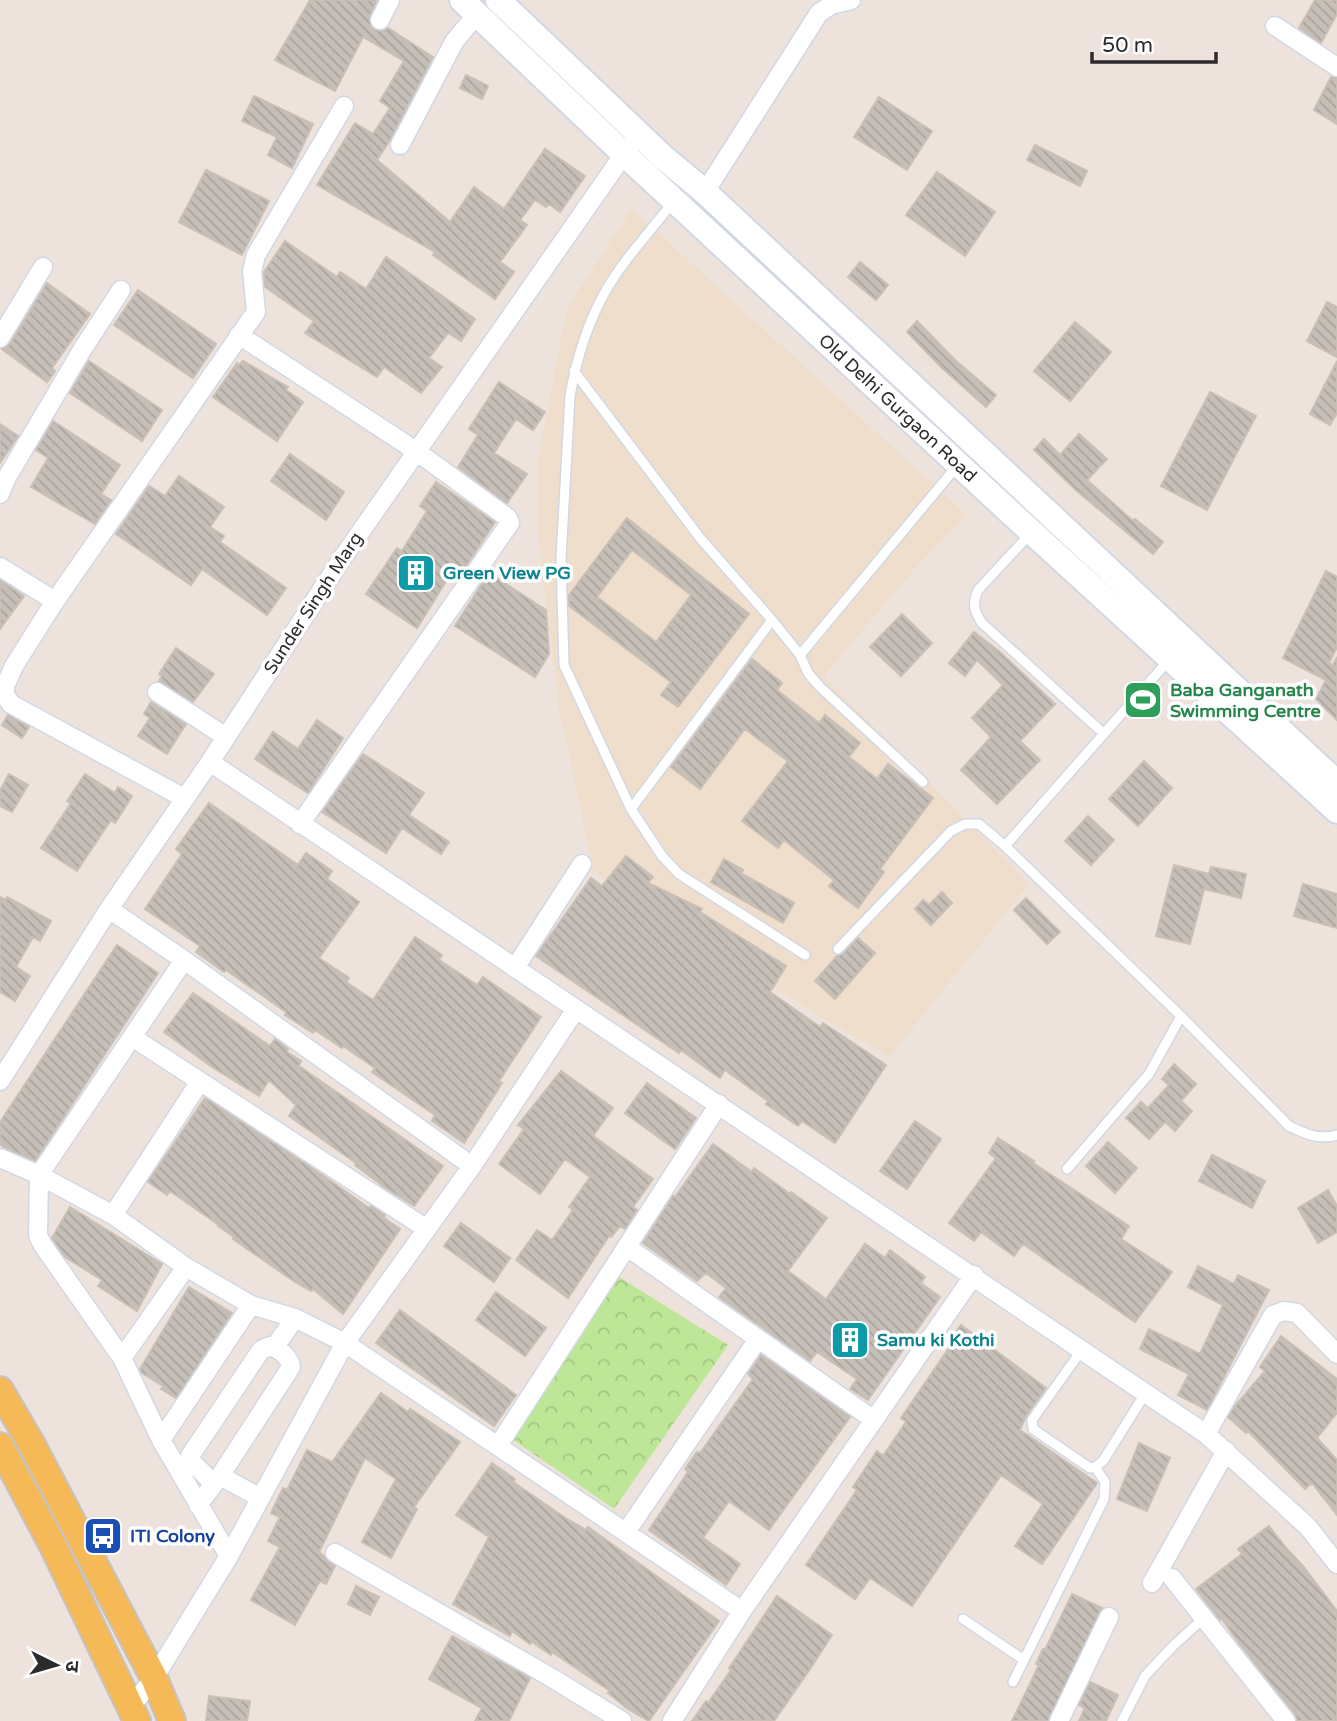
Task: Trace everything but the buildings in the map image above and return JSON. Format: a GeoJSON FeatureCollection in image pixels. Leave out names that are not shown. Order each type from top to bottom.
{"type":"FeatureCollection","features":[{"type":"Feature","properties":{"kind":"main road","name":"Old Delhi Gurgaon Road"},"geometry":{"type":"LineString","coordinates":[[498,0],[1049,514],[1334,795]]}},
{"type":"Feature","properties":{"kind":"main road","name":"Old Delhi Gurgaon Road"},"geometry":{"type":"LineString","coordinates":[[469,7],[674,201],[1170,660],[1334,795]]}},
{"type":"Feature","properties":{"kind":"main road"},"geometry":{"type":"LineString","coordinates":[[0,1390],[32,1445],[154,1678],[172,1721]]}},
{"type":"Feature","properties":{"kind":"main road"},"geometry":{"type":"LineString","coordinates":[[0,1446],[53,1546],[134,1714]]}},
{"type":"Feature","properties":{"kind":"street"},"geometry":{"type":"LineString","coordinates":[[380,20],[390,0]]}},
{"type":"Feature","properties":{"kind":"street"},"geometry":{"type":"LineString","coordinates":[[705,192],[819,13],[831,5],[851,0]]}},
{"type":"Feature","properties":{"kind":"street"},"geometry":{"type":"LineString","coordinates":[[400,145],[454,42],[469,7]]}},
{"type":"Feature","properties":{"kind":"street"},"geometry":{"type":"LineString","coordinates":[[1275,26],[1337,67]]}},
{"type":"Feature","properties":{"kind":"street"},"geometry":{"type":"LineString","coordinates":[[184,798],[11,704],[5,695],[5,686],[14,666],[55,601],[256,312],[252,271],[256,255],[344,106]]}},
{"type":"Feature","properties":{"kind":"street","name":"Sunder Singh Marg"},"geometry":{"type":"LineString","coordinates":[[0,1082],[109,909],[210,762],[343,557],[623,153],[639,134]]}},
{"type":"Feature","properties":{"kind":"street"},"geometry":{"type":"LineString","coordinates":[[0,338],[43,267]]}},
{"type":"Feature","properties":{"kind":"street"},"geometry":{"type":"LineString","coordinates":[[2,482],[121,290]]}},
{"type":"Feature","properties":{"kind":"street"},"geometry":{"type":"LineString","coordinates":[[239,335],[416,451],[508,517],[510,523],[300,824]]}},
{"type":"Feature","properties":{"kind":"street"},"geometry":{"type":"LineString","coordinates":[[1032,532],[1049,514]]}},
{"type":"Feature","properties":{"kind":"street"},"geometry":{"type":"LineString","coordinates":[[0,567],[55,601]]}},
{"type":"Feature","properties":{"kind":"street"},"geometry":{"type":"LineString","coordinates":[[157,692],[226,737]]}},
{"type":"Feature","properties":{"kind":"street"},"geometry":{"type":"LineString","coordinates":[[210,762],[1206,1434],[1308,1527],[1337,1564]]}},
{"type":"Feature","properties":{"kind":"street"},"geometry":{"type":"LineString","coordinates":[[515,968],[582,864]]}},
{"type":"Feature","properties":{"kind":"street"},"geometry":{"type":"LineString","coordinates":[[109,909],[472,1166]]}},
{"type":"Feature","properties":{"kind":"street"},"geometry":{"type":"LineString","coordinates":[[184,960],[40,1175],[38,1224],[42,1244],[122,1358],[161,1440],[229,1556]]}},
{"type":"Feature","properties":{"kind":"street"},"geometry":{"type":"LineString","coordinates":[[134,1714],[229,1556],[345,1343],[472,1166],[576,1009]]}},
{"type":"Feature","properties":{"kind":"street"},"geometry":{"type":"LineString","coordinates":[[132,1037],[427,1230]]}},
{"type":"Feature","properties":{"kind":"street"},"geometry":{"type":"LineString","coordinates":[[113,1215],[199,1083]]}},
{"type":"Feature","properties":{"kind":"street"},"geometry":{"type":"LineString","coordinates":[[498,1446],[719,1104]]}},
{"type":"Feature","properties":{"kind":"street"},"geometry":{"type":"LineString","coordinates":[[0,1158],[40,1175],[113,1215],[186,1267],[251,1305],[295,1318],[345,1343],[742,1611]]}},
{"type":"Feature","properties":{"kind":"street"},"geometry":{"type":"LineString","coordinates":[[627,1247],[874,1420]]}},
{"type":"Feature","properties":{"kind":"street"},"geometry":{"type":"LineString","coordinates":[[122,1358],[186,1267]]}},
{"type":"Feature","properties":{"kind":"street"},"geometry":{"type":"LineString","coordinates":[[672,1721],[742,1611],[974,1275]]}},
{"type":"Feature","properties":{"kind":"street"},"geometry":{"type":"LineString","coordinates":[[161,1440],[251,1305]]}},
{"type":"Feature","properties":{"kind":"street"},"geometry":{"type":"LineString","coordinates":[[1206,1434],[1273,1315],[1284,1311],[1297,1313],[1337,1353]]}},
{"type":"Feature","properties":{"kind":"street"},"geometry":{"type":"LineString","coordinates":[[274,1348],[295,1318]]}},
{"type":"Feature","properties":{"kind":"street"},"geometry":{"type":"LineString","coordinates":[[626,1532],[758,1339]]}},
{"type":"Feature","properties":{"kind":"street"},"geometry":{"type":"LineString","coordinates":[[198,1505],[217,1480],[291,1367],[287,1357],[270,1346],[261,1350],[190,1456],[192,1462],[217,1480],[259,1497]]}},
{"type":"Feature","properties":{"kind":"street"},"geometry":{"type":"LineString","coordinates":[[1152,1583],[1226,1451]]}},
{"type":"Feature","properties":{"kind":"street"},"geometry":{"type":"LineString","coordinates":[[335,1553],[622,1721]]}},
{"type":"Feature","properties":{"kind":"street"},"geometry":{"type":"LineString","coordinates":[[1172,1578],[1286,1721]]}},
{"type":"Feature","properties":{"kind":"street"},"geometry":{"type":"LineString","coordinates":[[1059,1721],[1109,1617]]}},
{"type":"Feature","properties":{"kind":"lane"},"geometry":{"type":"LineString","coordinates":[[674,201],[604,293],[574,371],[570,397],[561,559],[564,665],[631,809],[662,856],[679,874],[805,955]]}},
{"type":"Feature","properties":{"kind":"lane"},"geometry":{"type":"LineString","coordinates":[[574,371],[700,538],[800,655],[808,673],[923,782]]}},
{"type":"Feature","properties":{"kind":"lane"},"geometry":{"type":"LineString","coordinates":[[800,655],[958,464]]}},
{"type":"Feature","properties":{"kind":"lane"},"geometry":{"type":"LineString","coordinates":[[1032,532],[978,590],[974,611],[982,623],[1103,733]]}},
{"type":"Feature","properties":{"kind":"lane"},"geometry":{"type":"LineString","coordinates":[[631,809],[772,620]]}},
{"type":"Feature","properties":{"kind":"lane"},"geometry":{"type":"LineString","coordinates":[[1005,846],[1170,660]]}},
{"type":"Feature","properties":{"kind":"lane"},"geometry":{"type":"LineString","coordinates":[[838,949],[951,831],[965,824],[979,824],[1181,1016],[1289,1126],[1311,1136],[1326,1138],[1337,1135]]}},
{"type":"Feature","properties":{"kind":"lane"},"geometry":{"type":"LineString","coordinates":[[1067,1169],[1149,1074],[1181,1016]]}},
{"type":"Feature","properties":{"kind":"lane"},"geometry":{"type":"LineString","coordinates":[[1081,1351],[1031,1425],[1090,1468],[1102,1461],[1146,1394]]}},
{"type":"Feature","properties":{"kind":"lane"},"geometry":{"type":"LineString","coordinates":[[1013,1682],[1104,1499],[1105,1482],[1095,1467]]}},
{"type":"Feature","properties":{"kind":"lane"},"geometry":{"type":"LineString","coordinates":[[1122,1721],[1145,1676],[1204,1618]]}},
{"type":"Feature","properties":{"kind":"lane"},"geometry":{"type":"LineString","coordinates":[[963,1619],[1024,1660]]}},
{"type":"Feature","properties":{"kind":"shaded area"},"geometry":{"type":"Polygon","coordinates":[[[632,209],[967,515],[925,557],[824,676],[1029,884],[889,1057],[741,969],[594,872],[559,708],[539,544],[537,464],[567,308],[632,209]]]}},
{"type":"Feature","properties":{"kind":"green space"},"geometry":{"type":"Polygon","coordinates":[[[619,1277],[728,1345],[614,1509],[509,1437],[619,1277]]]}},
{"type":"Feature","properties":{"kind":"place","name":"Green View PG"},"geometry":{"type":"Point","coordinates":[416,573]}},
{"type":"Feature","properties":{"kind":"place","name":"Baba Ganganath Swimming Centre"},"geometry":{"type":"Point","coordinates":[1143,700]}},
{"type":"Feature","properties":{"kind":"place","name":"Samu ki Kothi"},"geometry":{"type":"Point","coordinates":[850,1340]}},
{"type":"Feature","properties":{"kind":"place","name":"ITI Colony"},"geometry":{"type":"Point","coordinates":[103,1536]}}]}
